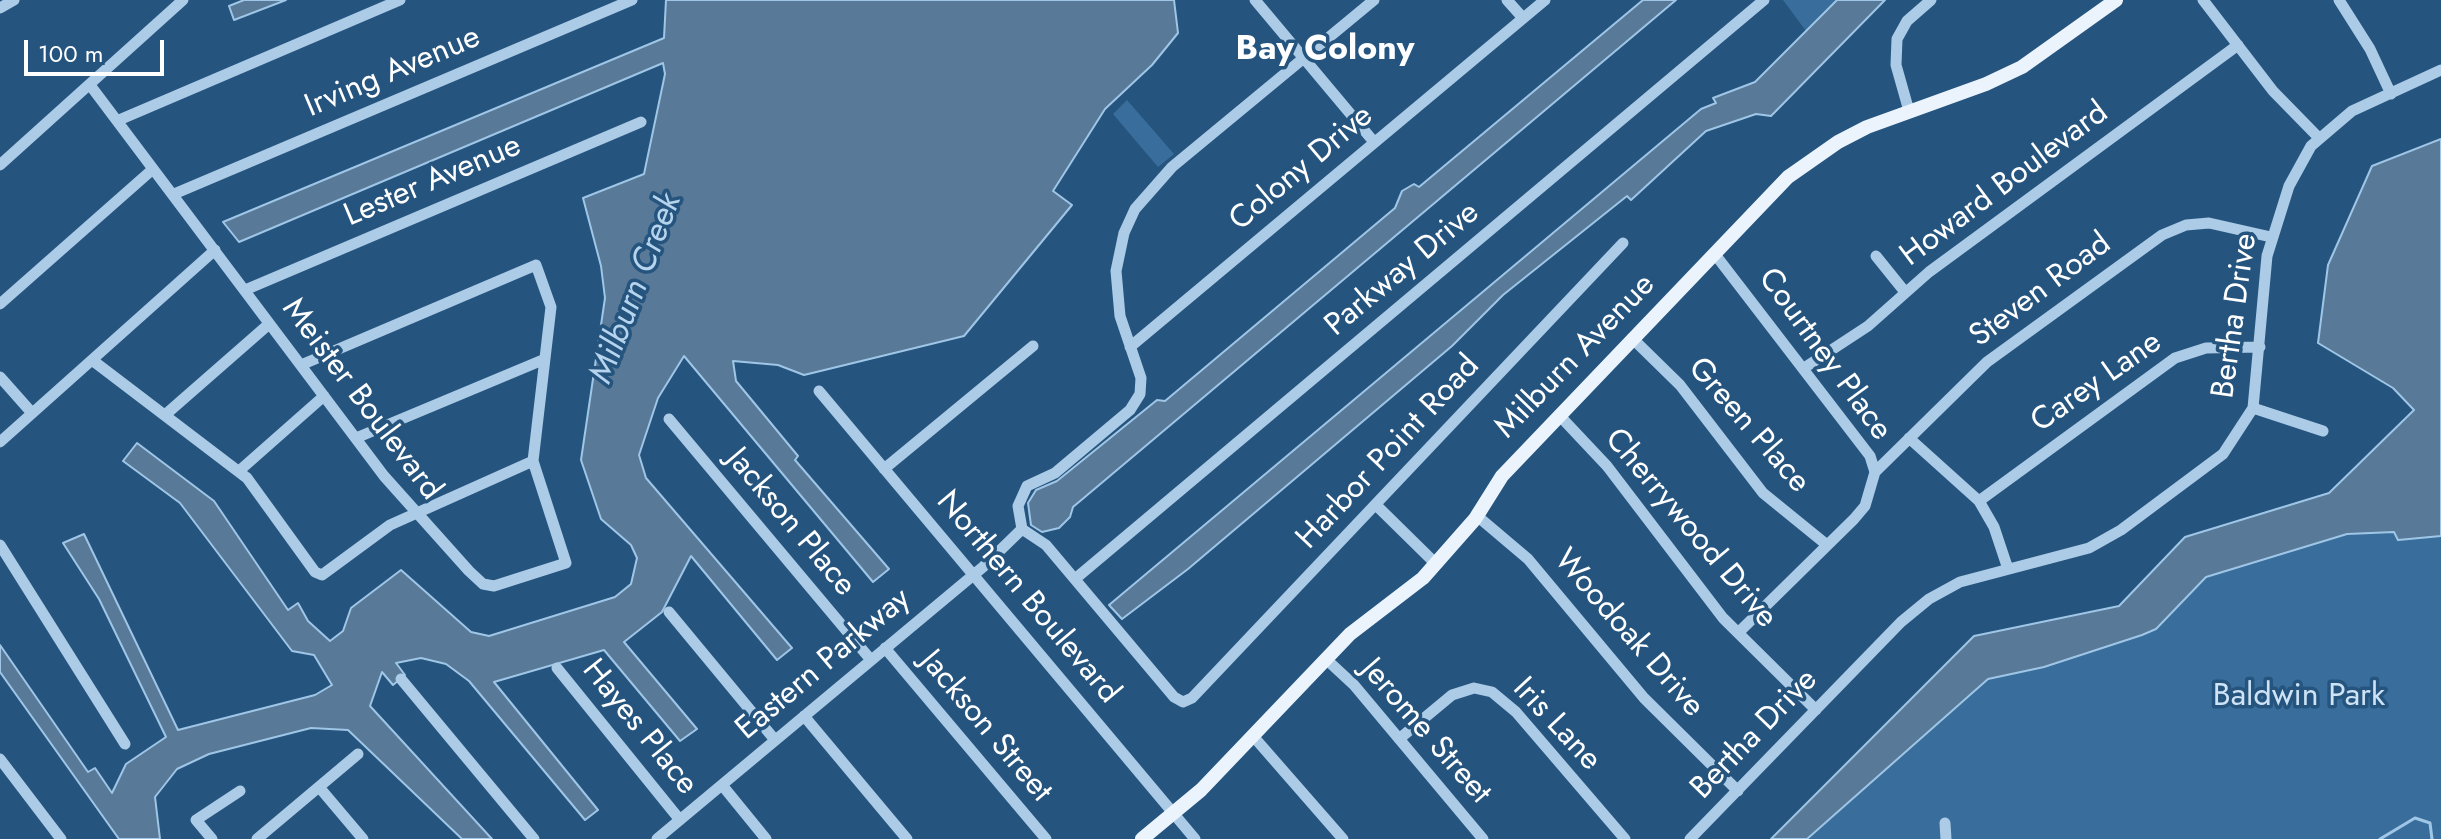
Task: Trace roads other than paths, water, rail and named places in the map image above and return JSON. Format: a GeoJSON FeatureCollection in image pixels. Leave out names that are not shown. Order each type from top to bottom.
{"type":"FeatureCollection","features":[{"type":"Feature","properties":{"kind":"main road","name":"Milburn Avenue"},"geometry":{"type":"LineString","coordinates":[[1142,839],[1253,736],[1350,634],[1407,593],[1436,564],[1476,515],[1502,476],[1766,198],[1808,161],[1867,127],[1986,84],[2022,67],[2116,0]]}},
{"type":"Feature","properties":{"kind":"street"},"geometry":{"type":"LineString","coordinates":[[0,8],[14,0]]}},
{"type":"Feature","properties":{"kind":"street"},"geometry":{"type":"LineString","coordinates":[[1,163],[183,0]]}},
{"type":"Feature","properties":{"kind":"street"},"geometry":{"type":"LineString","coordinates":[[119,120],[400,0]]}},
{"type":"Feature","properties":{"kind":"street","name":"Irving Avenue"},"geometry":{"type":"LineString","coordinates":[[174,194],[632,0]]}},
{"type":"Feature","properties":{"kind":"street"},"geometry":{"type":"LineString","coordinates":[[1255,0],[1374,142]]}},
{"type":"Feature","properties":{"kind":"street"},"geometry":{"type":"LineString","coordinates":[[1075,579],[1046,545],[1022,529],[1018,506],[1027,486],[1055,473],[1137,401],[1141,378],[1120,316],[1116,271],[1124,233],[1135,209],[1172,167],[1374,0]]}},
{"type":"Feature","properties":{"kind":"street"},"geometry":{"type":"LineString","coordinates":[[1507,0],[1523,18]]}},
{"type":"Feature","properties":{"kind":"street","name":"Colony Drive"},"geometry":{"type":"LineString","coordinates":[[1130,347],[1545,0]]}},
{"type":"Feature","properties":{"kind":"street","name":"Parkway Drive"},"geometry":{"type":"LineString","coordinates":[[1075,579],[1764,0]]}},
{"type":"Feature","properties":{"kind":"street"},"geometry":{"type":"LineString","coordinates":[[1909,111],[1896,65],[1897,39],[1907,21],[1931,0]]}},
{"type":"Feature","properties":{"kind":"street"},"geometry":{"type":"LineString","coordinates":[[2203,0],[2273,91],[2318,137]]}},
{"type":"Feature","properties":{"kind":"street"},"geometry":{"type":"LineString","coordinates":[[2339,0],[2370,49],[2391,94]]}},
{"type":"Feature","properties":{"kind":"street","name":"Howard Boulevard"},"geometry":{"type":"LineString","coordinates":[[1804,368],[1868,326],[1905,292],[2238,45]]}},
{"type":"Feature","properties":{"kind":"street","name":"Bertha Drive"},"geometry":{"type":"LineString","coordinates":[[1690,839],[1901,622],[1929,599],[1960,582],[2069,556],[2121,530],[2223,454],[2253,408],[2264,274],[2271,237],[2289,186],[2318,137],[2352,111],[2441,70]]}},
{"type":"Feature","properties":{"kind":"street","name":"Meister Boulevard"},"geometry":{"type":"LineString","coordinates":[[90,85],[414,513],[483,584],[494,586],[566,563],[533,461]]}},
{"type":"Feature","properties":{"kind":"street","name":"Lester Avenue"},"geometry":{"type":"LineString","coordinates":[[245,290],[641,122]]}},
{"type":"Feature","properties":{"kind":"street"},"geometry":{"type":"LineString","coordinates":[[0,304],[153,169]]}},
{"type":"Feature","properties":{"kind":"street","name":"Steven Road"},"geometry":{"type":"LineString","coordinates":[[1875,472],[1987,362],[2162,235],[2186,225],[2209,223],[2271,237]]}},
{"type":"Feature","properties":{"kind":"street","name":"Harbor Point Road"},"geometry":{"type":"LineString","coordinates":[[1075,579],[1174,697],[1183,702],[1192,698],[1623,243]]}},
{"type":"Feature","properties":{"kind":"street"},"geometry":{"type":"LineString","coordinates":[[0,442],[215,250]]}},
{"type":"Feature","properties":{"kind":"street","name":"Courtney Place"},"geometry":{"type":"LineString","coordinates":[[1714,253],[1870,456],[1875,472],[1865,506],[1738,633]]}},
{"type":"Feature","properties":{"kind":"street"},"geometry":{"type":"LineString","coordinates":[[1876,256],[1905,292]]}},
{"type":"Feature","properties":{"kind":"street"},"geometry":{"type":"LineString","coordinates":[[92,360],[239,471],[315,572],[326,574],[390,525],[533,461],[551,307],[536,265],[301,365]]}},
{"type":"Feature","properties":{"kind":"street"},"geometry":{"type":"LineString","coordinates":[[165,415],[269,324]]}},
{"type":"Feature","properties":{"kind":"street","name":"Green Place"},"geometry":{"type":"LineString","coordinates":[[1632,338],[1680,385],[1763,493],[1827,545]]}},
{"type":"Feature","properties":{"kind":"street"},"geometry":{"type":"LineString","coordinates":[[884,469],[1033,346]]}},
{"type":"Feature","properties":{"kind":"street","name":"Carey Lane"},"geometry":{"type":"LineString","coordinates":[[1979,501],[2175,358],[2206,348],[2260,347]]}},
{"type":"Feature","properties":{"kind":"street"},"geometry":{"type":"LineString","coordinates":[[356,438],[545,359]]}},
{"type":"Feature","properties":{"kind":"street"},"geometry":{"type":"LineString","coordinates":[[0,377],[32,413]]}},
{"type":"Feature","properties":{"kind":"street","name":"Northern Boulevard"},"geometry":{"type":"LineString","coordinates":[[819,391],[1195,839]]}},
{"type":"Feature","properties":{"kind":"street"},"geometry":{"type":"LineString","coordinates":[[239,471],[324,396]]}},
{"type":"Feature","properties":{"kind":"street"},"geometry":{"type":"LineString","coordinates":[[2253,408],[2323,431]]}},
{"type":"Feature","properties":{"kind":"street","name":"Cherrywood Drive"},"geometry":{"type":"LineString","coordinates":[[1559,415],[1607,466],[1712,605],[1816,710]]}},
{"type":"Feature","properties":{"kind":"street","name":"Jackson Place"},"geometry":{"type":"LineString","coordinates":[[669,419],[871,660]]}},
{"type":"Feature","properties":{"kind":"street"},"geometry":{"type":"LineString","coordinates":[[1909,438],[1979,501],[1994,527],[2008,569]]}},
{"type":"Feature","properties":{"kind":"street"},"geometry":{"type":"LineString","coordinates":[[1376,505],[1436,564]]}},
{"type":"Feature","properties":{"kind":"street","name":"Woodoak Drive"},"geometry":{"type":"LineString","coordinates":[[1476,515],[1528,559],[1644,698],[1738,791]]}},
{"type":"Feature","properties":{"kind":"street","name":"Eastern Parkway"},"geometry":{"type":"LineString","coordinates":[[657,839],[973,574],[1022,529]]}},
{"type":"Feature","properties":{"kind":"street"},"geometry":{"type":"LineString","coordinates":[[0,545],[125,744]]}},
{"type":"Feature","properties":{"kind":"street"},"geometry":{"type":"LineString","coordinates":[[669,612],[775,740]]}},
{"type":"Feature","properties":{"kind":"street","name":"Jackson Street"},"geometry":{"type":"LineString","coordinates":[[885,648],[1046,839]]}},
{"type":"Feature","properties":{"kind":"street","name":"Jerome Street"},"geometry":{"type":"LineString","coordinates":[[1327,660],[1483,839]]}},
{"type":"Feature","properties":{"kind":"street","name":"Hayes Place"},"geometry":{"type":"LineString","coordinates":[[557,668],[680,820]]}},
{"type":"Feature","properties":{"kind":"street"},"geometry":{"type":"LineString","coordinates":[[401,679],[534,839]]}},
{"type":"Feature","properties":{"kind":"street","name":"Iris Lane"},"geometry":{"type":"LineString","coordinates":[[1399,739],[1452,695],[1474,688],[1492,692],[1516,712],[1625,839]]}},
{"type":"Feature","properties":{"kind":"street"},"geometry":{"type":"LineString","coordinates":[[804,716],[907,839]]}},
{"type":"Feature","properties":{"kind":"street"},"geometry":{"type":"LineString","coordinates":[[1253,736],[1343,839]]}},
{"type":"Feature","properties":{"kind":"street"},"geometry":{"type":"LineString","coordinates":[[257,839],[358,754]]}},
{"type":"Feature","properties":{"kind":"street"},"geometry":{"type":"LineString","coordinates":[[0,759],[61,839]]}},
{"type":"Feature","properties":{"kind":"street"},"geometry":{"type":"LineString","coordinates":[[722,785],[766,839]]}},
{"type":"Feature","properties":{"kind":"street"},"geometry":{"type":"LineString","coordinates":[[319,787],[363,839]]}},
{"type":"Feature","properties":{"kind":"street"},"geometry":{"type":"LineString","coordinates":[[212,838],[196,820],[240,791]]}},
{"type":"Feature","properties":{"kind":"street"},"geometry":{"type":"LineString","coordinates":[[1945,823],[1946,839]]}},
{"type":"Feature","properties":{"kind":"water"},"geometry":{"type":"Polygon","coordinates":[[[244,0],[286,0],[234,20],[229,6],[244,0]]]}},
{"type":"Feature","properties":{"kind":"water","name":"Milburn Creek"},"geometry":{"type":"Polygon","coordinates":[[[666,0],[1174,0],[1178,33],[1152,65],[1105,109],[1053,191],[1072,205],[964,336],[804,375],[778,365],[733,361],[736,381],[798,456],[795,460],[889,569],[873,582],[684,356],[658,398],[639,455],[646,478],[792,648],[777,660],[691,556],[662,612],[624,642],[697,729],[680,741],[604,650],[494,682],[598,810],[585,820],[469,681],[446,664],[421,658],[396,663],[405,675],[393,685],[382,672],[370,706],[492,839],[462,839],[348,730],[311,728],[209,754],[177,769],[155,797],[160,839],[119,839],[0,672],[0,645],[88,772],[95,768],[112,793],[126,764],[166,737],[99,599],[63,543],[84,534],[178,730],[315,695],[332,685],[314,655],[292,651],[180,503],[123,461],[137,443],[214,501],[288,610],[298,603],[308,621],[330,641],[343,631],[351,608],[401,570],[471,632],[489,636],[615,597],[631,584],[637,558],[631,545],[601,519],[581,460],[605,298],[601,266],[583,198],[644,174],[665,74],[663,63],[239,242],[223,222],[664,38],[666,0]]]}},
{"type":"Feature","properties":{"kind":"water"},"geometry":{"type":"Polygon","coordinates":[[[1643,0],[1676,0],[1073,507],[1070,517],[1059,528],[1042,532],[1031,525],[1028,503],[1036,490],[1057,481],[1157,400],[1165,401],[1395,208],[1402,191],[1414,184],[1419,187],[1643,0]]]}},
{"type":"Feature","properties":{"kind":"water"},"geometry":{"type":"Polygon","coordinates":[[[1837,0],[1885,0],[1771,116],[1756,114],[1706,131],[1631,200],[1627,196],[1503,295],[1452,346],[1188,569],[1122,619],[1109,605],[1701,109],[1716,103],[1713,98],[1755,82],[1837,0]]]}},
{"type":"Feature","properties":{"kind":"water"},"geometry":{"type":"Polygon","coordinates":[[[2441,139],[2441,536],[2398,540],[2394,532],[2347,534],[2206,577],[2156,629],[2044,667],[1988,679],[1807,839],[1771,839],[1974,636],[2119,606],[2185,537],[2329,493],[2414,410],[2393,388],[2318,343],[2328,265],[2372,166],[2441,139]]]}},
{"type":"Feature","properties":{"kind":"waterway"},"geometry":{"type":"LineString","coordinates":[[2380,839],[2415,818],[2430,823],[2432,839]]}},
{"type":"Feature","properties":{"kind":"district","name":"Bay Colony"},"geometry":{"type":"Point","coordinates":[1325,51]}},
{"type":"Feature","properties":{"kind":"park label","name":"Baldwin Park"},"geometry":{"type":"Point","coordinates":[2299,697]}}]}
